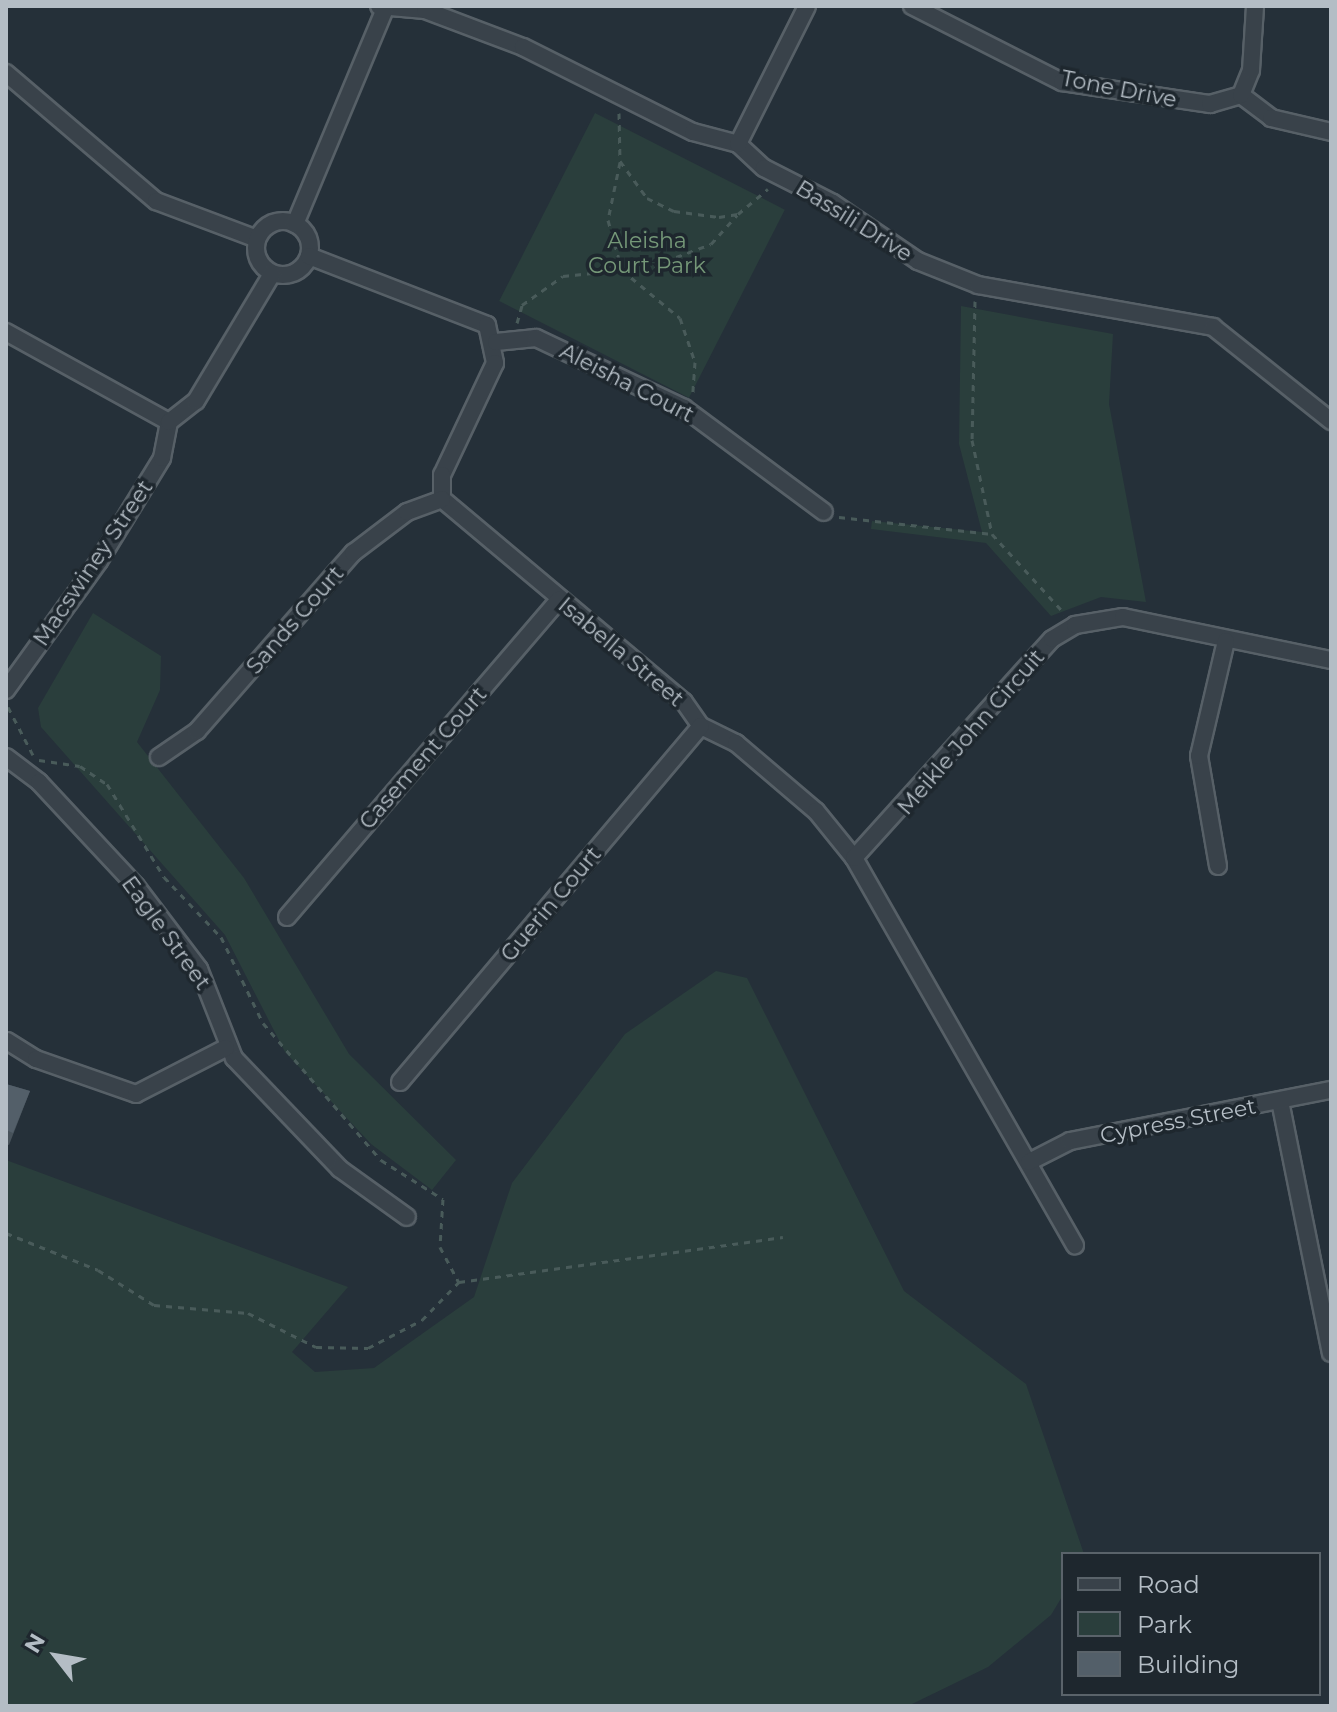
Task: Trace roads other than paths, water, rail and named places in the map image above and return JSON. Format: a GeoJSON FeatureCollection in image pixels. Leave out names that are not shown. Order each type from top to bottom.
{"type":"FeatureCollection","features":[{"type":"Feature","properties":{"kind":"street"},"geometry":{"type":"LineString","coordinates":[[738,144],[807,6]]}},
{"type":"Feature","properties":{"kind":"street","name":"Tone Drive"},"geometry":{"type":"LineString","coordinates":[[912,6],[1062,82],[1210,104],[1241,95]]}},
{"type":"Feature","properties":{"kind":"street"},"geometry":{"type":"LineString","coordinates":[[1255,6],[1251,70],[1241,95],[1271,118],[1331,132]]}},
{"type":"Feature","properties":{"kind":"street"},"geometry":{"type":"LineString","coordinates":[[295,224],[382,8]]}},
{"type":"Feature","properties":{"kind":"street","name":"Bassili Drive"},"geometry":{"type":"LineString","coordinates":[[382,8],[439,15],[693,132],[738,144],[775,174],[918,261],[978,285],[1213,327],[1331,421]]}},
{"type":"Feature","properties":{"kind":"street"},"geometry":{"type":"LineString","coordinates":[[6,73],[156,201],[257,239]]}},
{"type":"Feature","properties":{"kind":"street"},"geometry":{"type":"LineString","coordinates":[[273,223],[295,224],[308,237],[309,256],[299,271],[272,274],[260,263],[257,239],[273,223]]}},
{"type":"Feature","properties":{"kind":"street"},"geometry":{"type":"LineString","coordinates":[[309,256],[463,313],[487,325],[496,342],[495,363],[442,475],[442,499]]}},
{"type":"Feature","properties":{"kind":"street"},"geometry":{"type":"LineString","coordinates":[[6,332],[169,422],[196,401],[272,274]]}},
{"type":"Feature","properties":{"kind":"street","name":"Aleisha Court"},"geometry":{"type":"LineString","coordinates":[[496,342],[518,338],[553,346],[684,408],[824,512]]}},
{"type":"Feature","properties":{"kind":"street","name":"Macswiney Street"},"geometry":{"type":"LineString","coordinates":[[6,690],[107,549],[162,458],[169,422]]}},
{"type":"Feature","properties":{"kind":"street","name":"Isabella Street"},"geometry":{"type":"LineString","coordinates":[[442,499],[684,702],[701,726],[736,743],[816,811],[854,858],[1075,1245]]}},
{"type":"Feature","properties":{"kind":"street","name":"Sands Court"},"geometry":{"type":"LineString","coordinates":[[159,757],[197,731],[353,553],[407,512],[442,499]]}},
{"type":"Feature","properties":{"kind":"street","name":"Casement Court"},"geometry":{"type":"LineString","coordinates":[[287,917],[559,600]]}},
{"type":"Feature","properties":{"kind":"street","name":"Meikle John Circuit"},"geometry":{"type":"LineString","coordinates":[[854,858],[1052,639],[1075,625],[1123,617],[1226,641],[1331,660]]}},
{"type":"Feature","properties":{"kind":"street"},"geometry":{"type":"LineString","coordinates":[[1218,866],[1199,756],[1226,641]]}},
{"type":"Feature","properties":{"kind":"street","name":"Guerin Court"},"geometry":{"type":"LineString","coordinates":[[400,1082],[701,726]]}},
{"type":"Feature","properties":{"kind":"street","name":"Eagle Street"},"geometry":{"type":"LineString","coordinates":[[6,757],[39,782],[154,910],[199,969],[223,1018],[226,1048]]}},
{"type":"Feature","properties":{"kind":"street"},"geometry":{"type":"LineString","coordinates":[[7,1041],[36,1059],[136,1094],[226,1048],[340,1169],[407,1217]]}},
{"type":"Feature","properties":{"kind":"street","name":"Cypress Street"},"geometry":{"type":"LineString","coordinates":[[1029,1162],[1070,1141],[1331,1090]]}},
{"type":"Feature","properties":{"kind":"street"},"geometry":{"type":"LineString","coordinates":[[1280,1101],[1331,1353]]}},
{"type":"Feature","properties":{"kind":"park label","name":"Aleisha Court Park"},"geometry":{"type":"Point","coordinates":[647,252]}}]}
